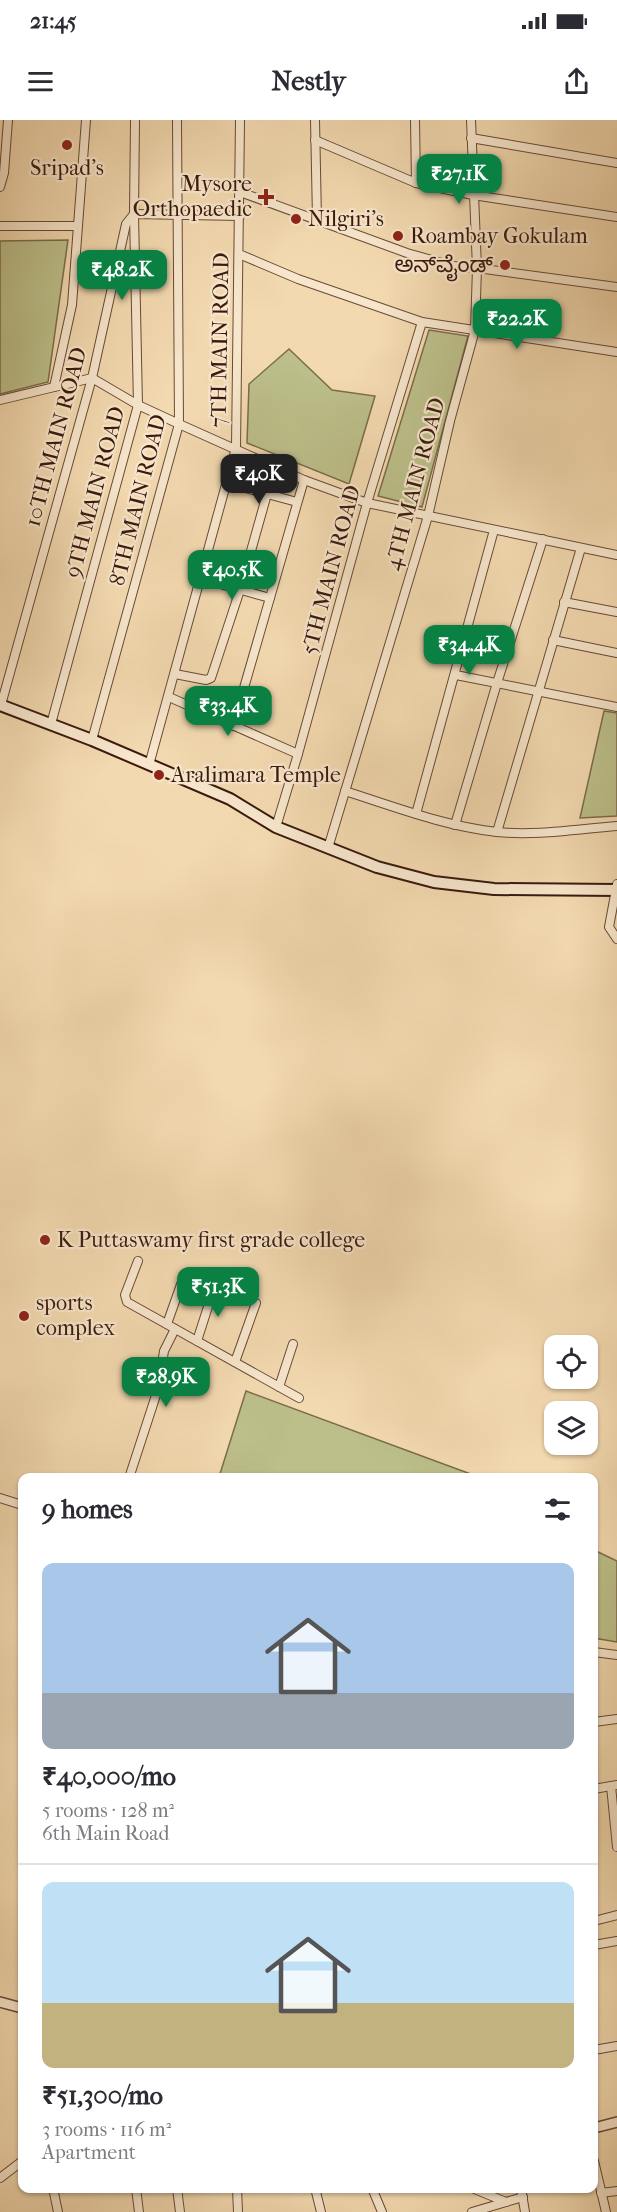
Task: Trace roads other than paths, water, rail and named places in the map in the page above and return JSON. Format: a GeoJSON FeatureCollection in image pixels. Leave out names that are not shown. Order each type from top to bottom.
{"type":"FeatureCollection","features":[{"type":"Feature","properties":{"kind":"main road"},"geometry":{"type":"LineString","coordinates":[[0,705],[92,740],[230,799],[276,827],[377,867],[434,882],[494,889],[616,888]]}},
{"type":"Feature","properties":{"kind":"street"},"geometry":{"type":"LineString","coordinates":[[0,187],[4,173],[8,120]]}},
{"type":"Feature","properties":{"kind":"street"},"geometry":{"type":"LineString","coordinates":[[54,387],[72,305],[86,120]]}},
{"type":"Feature","properties":{"kind":"street","name":"9TH MAIN ROAD"},"geometry":{"type":"LineString","coordinates":[[51,724],[138,405],[134,214],[135,120]]}},
{"type":"Feature","properties":{"kind":"street","name":"8TH MAIN ROAD"},"geometry":{"type":"LineString","coordinates":[[92,740],[179,424],[177,120]]}},
{"type":"Feature","properties":{"kind":"street","name":"7TH MAIN ROAD"},"geometry":{"type":"LineString","coordinates":[[149,765],[202,579],[236,448],[240,120]]}},
{"type":"Feature","properties":{"kind":"street"},"geometry":{"type":"LineString","coordinates":[[315,120],[317,219]]}},
{"type":"Feature","properties":{"kind":"street"},"geometry":{"type":"LineString","coordinates":[[415,120],[416,183]]}},
{"type":"Feature","properties":{"kind":"street","name":"4TH MAIN ROAD"},"geometry":{"type":"LineString","coordinates":[[328,848],[428,516],[450,421],[475,330],[477,268],[471,120]]}},
{"type":"Feature","properties":{"kind":"street"},"geometry":{"type":"LineString","coordinates":[[471,138],[617,163]]}},
{"type":"Feature","properties":{"kind":"street"},"geometry":{"type":"LineString","coordinates":[[315,140],[416,183],[473,195],[617,217]]}},
{"type":"Feature","properties":{"kind":"street"},"geometry":{"type":"LineString","coordinates":[[240,192],[407,253],[453,266],[617,287]]}},
{"type":"Feature","properties":{"kind":"street"},"geometry":{"type":"LineString","coordinates":[[134,214],[240,216]]}},
{"type":"Feature","properties":{"kind":"street","name":"10TH MAIN ROAD"},"geometry":{"type":"LineString","coordinates":[[0,705],[92,378],[126,224],[134,214]]}},
{"type":"Feature","properties":{"kind":"street"},"geometry":{"type":"LineString","coordinates":[[0,226],[77,226]]}},
{"type":"Feature","properties":{"kind":"street"},"geometry":{"type":"LineString","coordinates":[[239,254],[298,279],[422,322],[617,352]]}},
{"type":"Feature","properties":{"kind":"street","name":"5TH MAIN ROAD"},"geometry":{"type":"LineString","coordinates":[[276,827],[367,503],[422,322]]}},
{"type":"Feature","properties":{"kind":"street"},"geometry":{"type":"LineString","coordinates":[[0,400],[92,378],[138,405],[179,424],[304,480],[367,503],[617,555]]}},
{"type":"Feature","properties":{"kind":"street"},"geometry":{"type":"LineString","coordinates":[[233,726],[304,480]]}},
{"type":"Feature","properties":{"kind":"street"},"geometry":{"type":"LineString","coordinates":[[227,483],[297,502]]}},
{"type":"Feature","properties":{"kind":"street"},"geometry":{"type":"LineString","coordinates":[[175,674],[210,680],[240,590],[267,494]]}},
{"type":"Feature","properties":{"kind":"street"},"geometry":{"type":"LineString","coordinates":[[416,814],[494,530]]}},
{"type":"Feature","properties":{"kind":"street"},"geometry":{"type":"LineString","coordinates":[[454,825],[543,539]]}},
{"type":"Feature","properties":{"kind":"street"},"geometry":{"type":"LineString","coordinates":[[497,832],[581,548]]}},
{"type":"Feature","properties":{"kind":"street"},"geometry":{"type":"LineString","coordinates":[[202,579],[270,598]]}},
{"type":"Feature","properties":{"kind":"street"},"geometry":{"type":"LineString","coordinates":[[564,602],[617,612]]}},
{"type":"Feature","properties":{"kind":"street"},"geometry":{"type":"LineString","coordinates":[[553,640],[617,653]]}},
{"type":"Feature","properties":{"kind":"street"},"geometry":{"type":"LineString","coordinates":[[456,675],[617,707]]}},
{"type":"Feature","properties":{"kind":"street"},"geometry":{"type":"LineString","coordinates":[[169,697],[298,754]]}},
{"type":"Feature","properties":{"kind":"street"},"geometry":{"type":"LineString","coordinates":[[345,791],[454,825],[497,832],[534,833],[617,826]]}},
{"type":"Feature","properties":{"kind":"street"},"geometry":{"type":"LineString","coordinates":[[616,888],[609,927],[617,939]]}},
{"type":"Feature","properties":{"kind":"street"},"geometry":{"type":"LineString","coordinates":[[138,1261],[125,1298],[127,1302],[299,1398]]}},
{"type":"Feature","properties":{"kind":"street"},"geometry":{"type":"LineString","coordinates":[[167,1324],[184,1276]]}},
{"type":"Feature","properties":{"kind":"street"},"geometry":{"type":"LineString","coordinates":[[197,1341],[214,1288]]}},
{"type":"Feature","properties":{"kind":"street"},"geometry":{"type":"LineString","coordinates":[[235,1362],[256,1303]]}},
{"type":"Feature","properties":{"kind":"street"},"geometry":{"type":"LineString","coordinates":[[131,1473],[158,1389],[164,1351],[175,1329]]}},
{"type":"Feature","properties":{"kind":"street"},"geometry":{"type":"LineString","coordinates":[[279,1387],[293,1344]]}},
{"type":"Feature","properties":{"kind":"street"},"geometry":{"type":"LineString","coordinates":[[0,1498],[18,1504]]}},
{"type":"Feature","properties":{"kind":"street"},"geometry":{"type":"LineString","coordinates":[[598,1653],[617,1655]]}},
{"type":"Feature","properties":{"kind":"street"},"geometry":{"type":"LineString","coordinates":[[598,1721],[617,1719]]}},
{"type":"Feature","properties":{"kind":"street"},"geometry":{"type":"LineString","coordinates":[[598,1788],[614,1786],[617,1846]]}},
{"type":"Feature","properties":{"kind":"street"},"geometry":{"type":"LineString","coordinates":[[598,1919],[617,1915]]}},
{"type":"Feature","properties":{"kind":"street"},"geometry":{"type":"LineString","coordinates":[[598,1944],[617,1941]]}},
{"type":"Feature","properties":{"kind":"street"},"geometry":{"type":"LineString","coordinates":[[0,2002],[18,2007]]}},
{"type":"Feature","properties":{"kind":"street"},"geometry":{"type":"LineString","coordinates":[[598,2049],[617,2046]]}},
{"type":"Feature","properties":{"kind":"street"},"geometry":{"type":"LineString","coordinates":[[598,2127],[617,2122]]}},
{"type":"Feature","properties":{"kind":"street"},"geometry":{"type":"LineString","coordinates":[[0,2178],[18,2164]]}},
{"type":"Feature","properties":{"kind":"street"},"geometry":{"type":"LineString","coordinates":[[598,2179],[606,2212]]}},
{"type":"Feature","properties":{"kind":"street"},"geometry":{"type":"LineString","coordinates":[[601,2193],[617,2190]]}},
{"type":"Feature","properties":{"kind":"street"},"geometry":{"type":"LineString","coordinates":[[54,2193],[58,2212]]}},
{"type":"Feature","properties":{"kind":"street"},"geometry":{"type":"LineString","coordinates":[[137,2193],[139,2212]]}},
{"type":"Feature","properties":{"kind":"street"},"geometry":{"type":"LineString","coordinates":[[178,2193],[180,2212]]}},
{"type":"Feature","properties":{"kind":"street"},"geometry":{"type":"LineString","coordinates":[[237,2193],[238,2212]]}},
{"type":"Feature","properties":{"kind":"street"},"geometry":{"type":"LineString","coordinates":[[316,2193],[321,2212]]}},
{"type":"Feature","properties":{"kind":"street"},"geometry":{"type":"LineString","coordinates":[[374,2193],[382,2212]]}},
{"type":"Feature","properties":{"kind":"street"},"geometry":{"type":"LineString","coordinates":[[484,2193],[506,2202]]}},
{"type":"Feature","properties":{"kind":"street"},"geometry":{"type":"LineString","coordinates":[[472,2212],[506,2202],[522,2193],[525,2212]]}},
{"type":"Feature","properties":{"kind":"place","name":"Sripad's"},"geometry":{"type":"Point","coordinates":[67,145]}},
{"type":"Feature","properties":{"kind":"place","name":"Mysore Orthopaedic"},"geometry":{"type":"Point","coordinates":[266,197]}},
{"type":"Feature","properties":{"kind":"place","name":"Nilgiri's"},"geometry":{"type":"Point","coordinates":[296,219]}},
{"type":"Feature","properties":{"kind":"place","name":"Roambay Gokulam"},"geometry":{"type":"Point","coordinates":[398,236]}},
{"type":"Feature","properties":{"kind":"place","name":"ಅನ್‌ವೈಂಡ್"},"geometry":{"type":"Point","coordinates":[505,265]}},
{"type":"Feature","properties":{"kind":"place","name":"Aralimara Temple"},"geometry":{"type":"Point","coordinates":[159,775]}},
{"type":"Feature","properties":{"kind":"place","name":"K Puttaswamy first grade college"},"geometry":{"type":"Point","coordinates":[45,1240]}},
{"type":"Feature","properties":{"kind":"place","name":"sports complex"},"geometry":{"type":"Point","coordinates":[24,1316]}}]}
